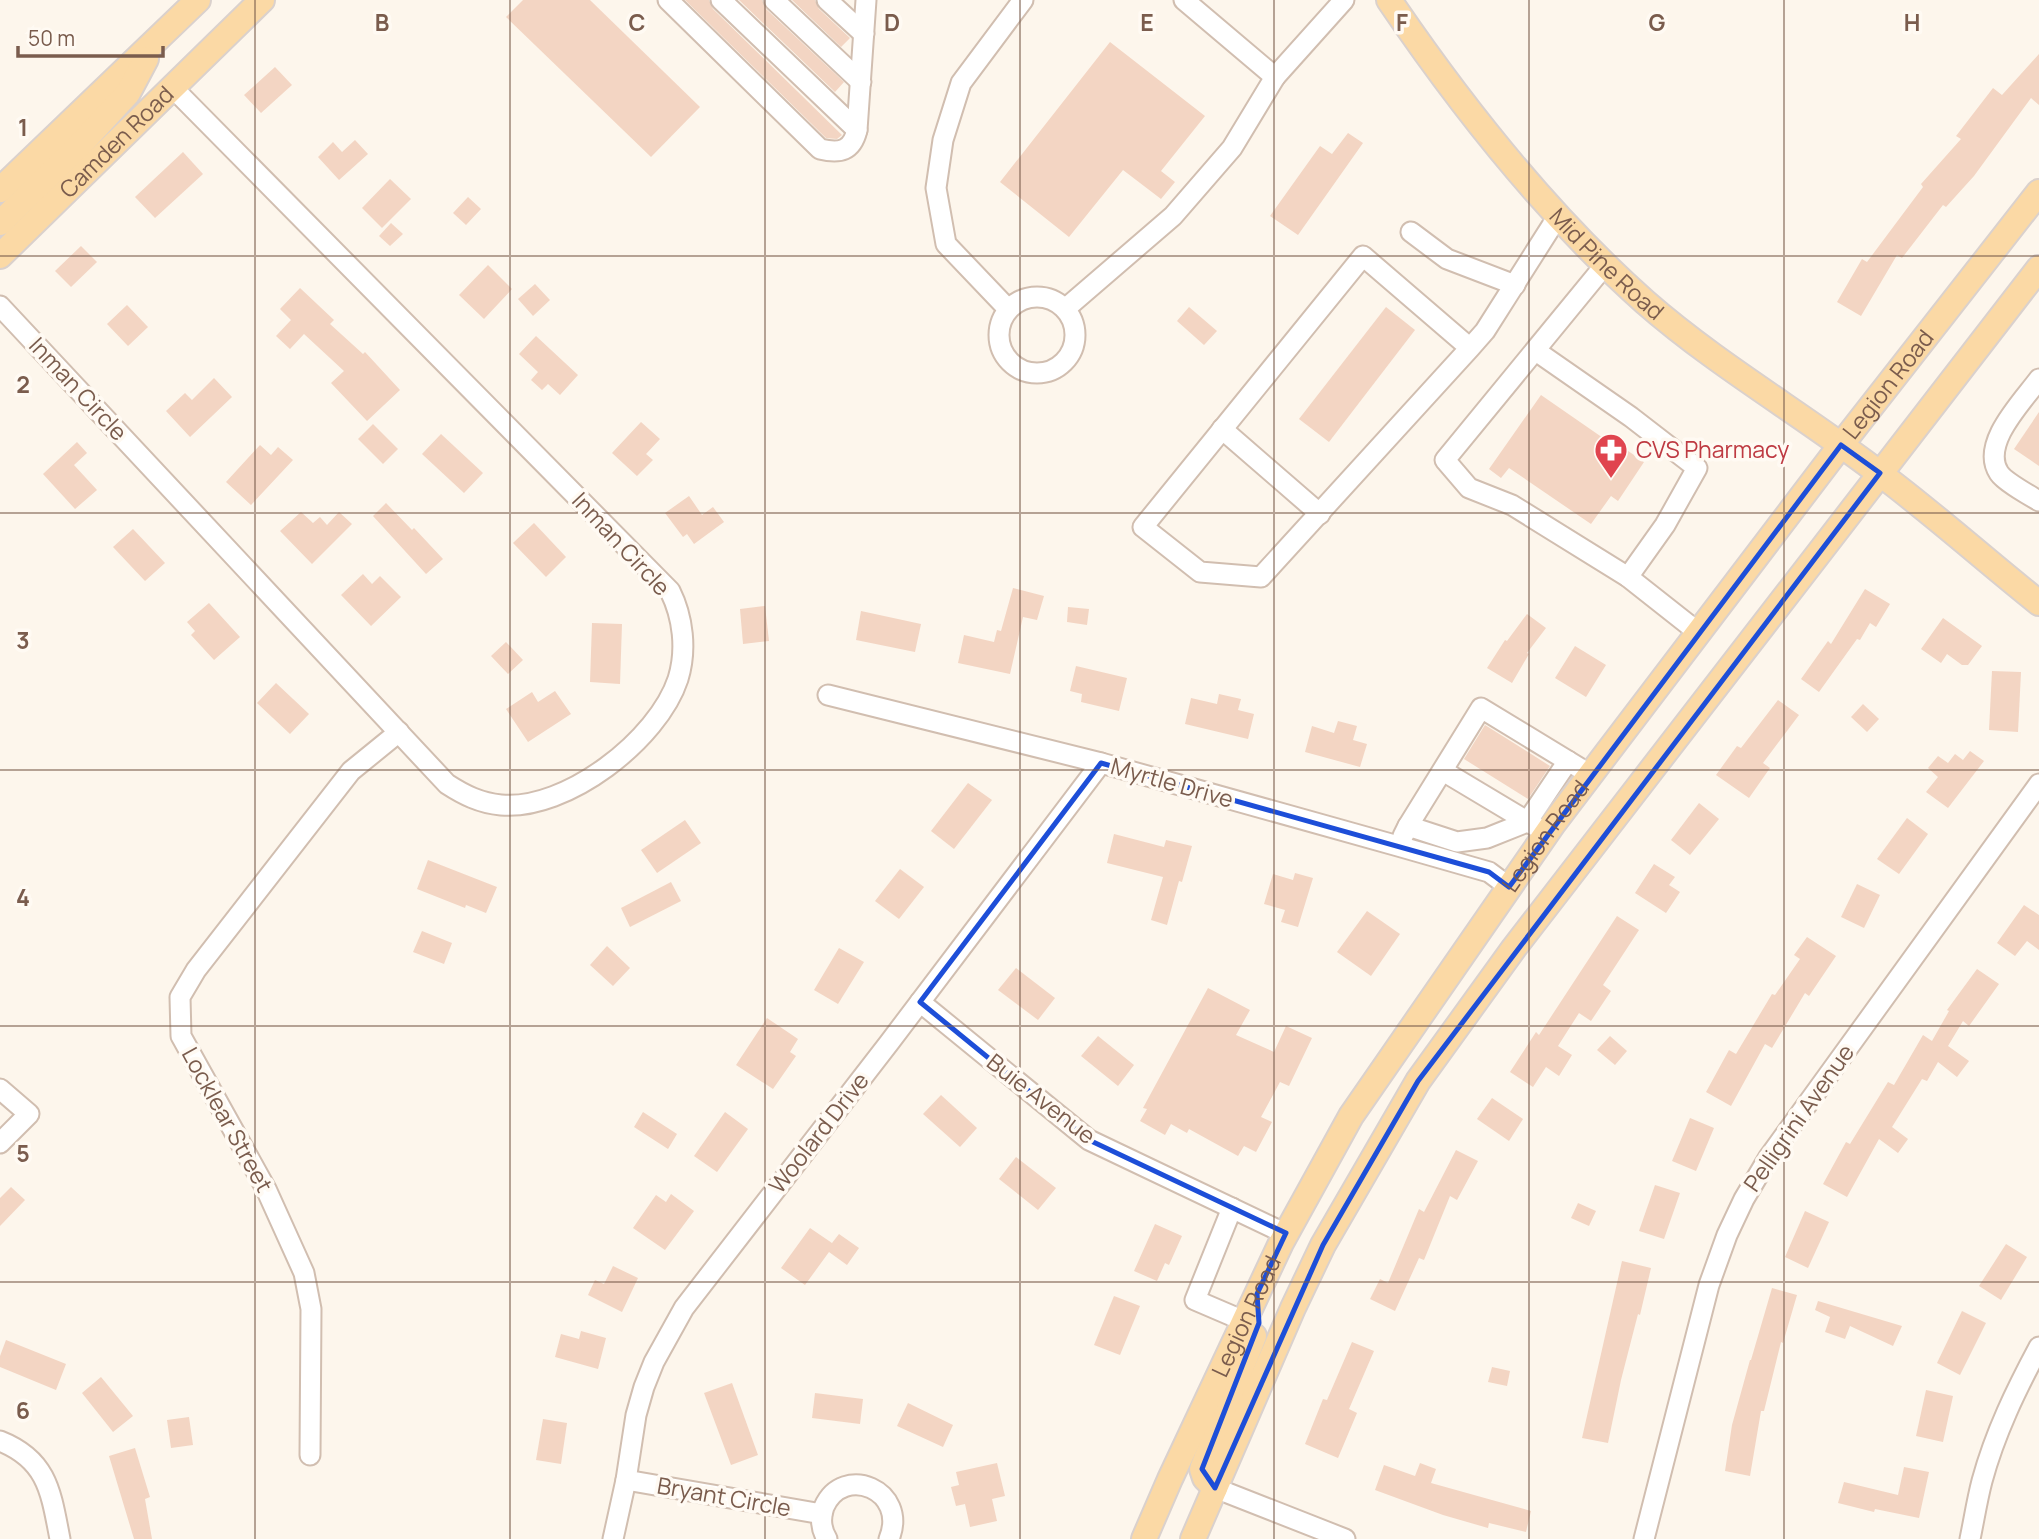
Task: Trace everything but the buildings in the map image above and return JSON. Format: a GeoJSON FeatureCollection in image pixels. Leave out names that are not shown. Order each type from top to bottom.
{"type":"FeatureCollection","features":[{"type":"Feature","properties":{"kind":"main road","name":"Camden Road"},"geometry":{"type":"LineString","coordinates":[[0,190],[198,0]]}},
{"type":"Feature","properties":{"kind":"main road","name":"Camden Road"},"geometry":{"type":"LineString","coordinates":[[0,256],[174,89],[262,0]]}},
{"type":"Feature","properties":{"kind":"main road","name":"Mid Pine Road"},"geometry":{"type":"LineString","coordinates":[[1389,0],[1480,126],[1558,216],[1605,265],[1695,342],[1880,473],[2034,591]]}},
{"type":"Feature","properties":{"kind":"main road"},"geometry":{"type":"LineString","coordinates":[[0,223],[78,147],[128,93],[156,40]]}},
{"type":"Feature","properties":{"kind":"main road","name":"Legion Road"},"geometry":{"type":"LineString","coordinates":[[1144,1539],[1286,1234],[1351,1116],[1509,887],[1537,828],[1591,775],[1841,445],[2039,192]]}},
{"type":"Feature","properties":{"kind":"main road","name":"Legion Road"},"geometry":{"type":"LineString","coordinates":[[1193,1539],[1323,1245],[1418,1081],[1485,986],[2039,268]]}},
{"type":"Feature","properties":{"kind":"main road"},"geometry":{"type":"LineString","coordinates":[[1215,1488],[1205,1478],[1202,1469],[1259,1324],[1257,1294]]}},
{"type":"Feature","properties":{"kind":"main road"},"geometry":{"type":"LineString","coordinates":[[1154,1515],[1166,1539]]}},
{"type":"Feature","properties":{"kind":"street"},"geometry":{"type":"LineString","coordinates":[[668,0],[820,149],[832,152],[845,149],[855,141],[858,130],[866,0]]}},
{"type":"Feature","properties":{"kind":"street"},"geometry":{"type":"LineString","coordinates":[[722,0],[858,130]]}},
{"type":"Feature","properties":{"kind":"street"},"geometry":{"type":"LineString","coordinates":[[774,0],[862,82]]}},
{"type":"Feature","properties":{"kind":"street"},"geometry":{"type":"LineString","coordinates":[[827,0],[864,34]]}},
{"type":"Feature","properties":{"kind":"street"},"geometry":{"type":"LineString","coordinates":[[1008,310],[946,244],[936,188],[943,141],[961,83],[1023,0]]}},
{"type":"Feature","properties":{"kind":"street"},"geometry":{"type":"LineString","coordinates":[[1184,0],[1275,77]]}},
{"type":"Feature","properties":{"kind":"street"},"geometry":{"type":"LineString","coordinates":[[1065,309],[1173,216],[1232,148],[1275,77],[1344,0]]}},
{"type":"Feature","properties":{"kind":"street","name":"Inman Circle"},"geometry":{"type":"LineString","coordinates":[[0,306],[447,784],[466,796],[504,806],[526,804],[580,784],[631,748],[665,709],[678,680],[684,655],[678,607],[670,591],[174,89]]}},
{"type":"Feature","properties":{"kind":"street"},"geometry":{"type":"LineString","coordinates":[[1470,348],[1363,256],[1143,527],[1199,572],[1261,578],[1320,514],[1470,348],[1485,331],[1558,216]]}},
{"type":"Feature","properties":{"kind":"street"},"geometry":{"type":"LineString","coordinates":[[1411,232],[1447,259],[1515,285]]}},
{"type":"Feature","properties":{"kind":"street"},"geometry":{"type":"LineString","coordinates":[[1605,265],[1445,460],[1469,488],[1512,505],[1628,577],[1699,633]]}},
{"type":"Feature","properties":{"kind":"street"},"geometry":{"type":"LineString","coordinates":[[1036,296],[1047,298],[1065,309],[1072,319],[1075,331],[1074,343],[1061,365],[1050,371],[1025,371],[1005,356],[998,332],[1001,320],[1016,302],[1036,296]]}},
{"type":"Feature","properties":{"kind":"street"},"geometry":{"type":"LineString","coordinates":[[1536,351],[1631,417],[1697,468],[1665,525],[1628,577]]}},
{"type":"Feature","properties":{"kind":"street"},"geometry":{"type":"LineString","coordinates":[[2039,379],[1997,437],[1994,460],[2000,475],[2039,501]]}},
{"type":"Feature","properties":{"kind":"street"},"geometry":{"type":"LineString","coordinates":[[1222,429],[1320,514]]}},
{"type":"Feature","properties":{"kind":"street","name":"Myrtle Drive"},"geometry":{"type":"LineString","coordinates":[[828,695],[1101,763],[1398,846],[1454,852],[1509,887]]}},
{"type":"Feature","properties":{"kind":"street"},"geometry":{"type":"LineString","coordinates":[[1398,846],[1481,708],[1591,775]]}},
{"type":"Feature","properties":{"kind":"street","name":"Locklear Street"},"geometry":{"type":"LineString","coordinates":[[310,1455],[311,1309],[304,1273],[266,1189],[181,1036],[180,997],[196,970],[351,771],[399,732]]}},
{"type":"Feature","properties":{"kind":"street"},"geometry":{"type":"LineString","coordinates":[[1537,828],[1568,761]]}},
{"type":"Feature","properties":{"kind":"street","name":"Woolard Drive"},"geometry":{"type":"LineString","coordinates":[[613,1539],[636,1415],[644,1387],[654,1362],[684,1308],[1101,763]]}},
{"type":"Feature","properties":{"kind":"street"},"geometry":{"type":"LineString","coordinates":[[1443,771],[1537,828]]}},
{"type":"Feature","properties":{"kind":"street","name":"Pelligrini Avenue"},"geometry":{"type":"LineString","coordinates":[[1644,1539],[1709,1285],[1727,1235],[1744,1199],[1769,1157],[2039,784]]}},
{"type":"Feature","properties":{"kind":"street"},"geometry":{"type":"LineString","coordinates":[[1408,826],[1454,852],[1487,838],[1537,828]]}},
{"type":"Feature","properties":{"kind":"street","name":"Buie Avenue"},"geometry":{"type":"LineString","coordinates":[[920,1002],[1089,1140],[1286,1234]]}},
{"type":"Feature","properties":{"kind":"street"},"geometry":{"type":"LineString","coordinates":[[0,1089],[29,1114],[0,1143]]}},
{"type":"Feature","properties":{"kind":"street"},"geometry":{"type":"LineString","coordinates":[[1232,1208],[1195,1300],[1244,1321]]}},
{"type":"Feature","properties":{"kind":"street"},"geometry":{"type":"LineString","coordinates":[[1970,1539],[1981,1482],[1998,1432],[2017,1387],[2039,1347]]}},
{"type":"Feature","properties":{"kind":"street"},"geometry":{"type":"LineString","coordinates":[[0,1441],[15,1447],[33,1461],[43,1475],[51,1490],[60,1539]]}},
{"type":"Feature","properties":{"kind":"street","name":"Bryant Circle"},"geometry":{"type":"LineString","coordinates":[[626,1480],[822,1514]]}},
{"type":"Feature","properties":{"kind":"street","name":"Bryant Circle"},"geometry":{"type":"LineString","coordinates":[[827,1539],[821,1522],[828,1500],[836,1491],[860,1484],[882,1494],[889,1503],[893,1515],[889,1539]]}},
{"type":"Feature","properties":{"kind":"street"},"geometry":{"type":"LineString","coordinates":[[1215,1488],[1345,1539]]}},
{"type":"Feature","properties":{"kind":"highlighted area"},"geometry":{"type":"Polygon","coordinates":[[[1841,445],[1880,473],[1418,1081],[1323,1245],[1215,1488],[1202,1469],[1259,1323],[1257,1294],[1286,1233],[1089,1140],[920,1002],[1101,763],[1489,872],[1509,887],[1841,445]]]}},
{"type":"Feature","properties":{"kind":"place","name":"CVS Pharmacy"},"geometry":{"type":"Point","coordinates":[1611,480]}}]}
